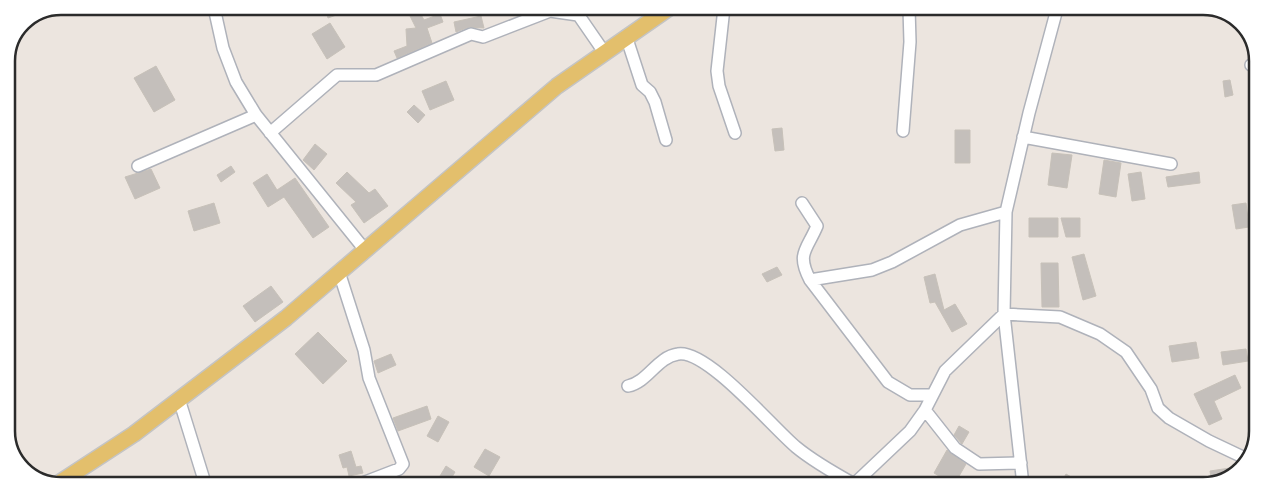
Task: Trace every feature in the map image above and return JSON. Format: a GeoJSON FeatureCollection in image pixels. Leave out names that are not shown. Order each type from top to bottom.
{"type":"FeatureCollection","features":[{"type":"Feature","properties":{"kind":"main road"},"geometry":{"type":"LineString","coordinates":[[72,477],[134,434],[286,318],[557,86],[658,15]]}},
{"type":"Feature","properties":{"kind":"street"},"geometry":{"type":"LineString","coordinates":[[217,15],[223,48],[236,82],[256,115],[365,250]]}},
{"type":"Feature","properties":{"kind":"street"},"geometry":{"type":"LineString","coordinates":[[270,133],[337,76],[376,75],[472,34],[483,37],[540,15]]}},
{"type":"Feature","properties":{"kind":"street"},"geometry":{"type":"LineString","coordinates":[[579,15],[604,52]]}},
{"type":"Feature","properties":{"kind":"street"},"geometry":{"type":"LineString","coordinates":[[723,15],[717,70],[719,86],[735,133]]}},
{"type":"Feature","properties":{"kind":"street"},"geometry":{"type":"LineString","coordinates":[[903,131],[910,42],[909,15]]}},
{"type":"Feature","properties":{"kind":"street"},"geometry":{"type":"LineString","coordinates":[[1022,477],[1004,314],[1006,212],[1023,137],[1055,15]]}},
{"type":"Feature","properties":{"kind":"street"},"geometry":{"type":"LineString","coordinates":[[626,36],[642,85],[650,92],[656,102],[666,140]]}},
{"type":"Feature","properties":{"kind":"street"},"geometry":{"type":"LineString","coordinates":[[138,166],[256,115]]}},
{"type":"Feature","properties":{"kind":"street"},"geometry":{"type":"LineString","coordinates":[[1023,137],[1171,164]]}},
{"type":"Feature","properties":{"kind":"street"},"geometry":{"type":"LineString","coordinates":[[802,202],[816,226],[802,254],[803,264],[810,280],[888,382],[910,395],[932,395]]}},
{"type":"Feature","properties":{"kind":"street"},"geometry":{"type":"LineString","coordinates":[[810,280],[872,270],[892,262],[960,225],[1006,212]]}},
{"type":"Feature","properties":{"kind":"street"},"geometry":{"type":"LineString","coordinates":[[339,272],[364,350],[369,378],[403,464],[399,469],[378,477]]}},
{"type":"Feature","properties":{"kind":"street"},"geometry":{"type":"LineString","coordinates":[[861,477],[910,431],[925,410],[945,371],[1004,314],[1060,317],[1108,339],[1126,352],[1137,366],[1151,390],[1158,408],[1169,418],[1209,441],[1241,456]]}},
{"type":"Feature","properties":{"kind":"street"},"geometry":{"type":"LineString","coordinates":[[628,386],[642,380],[670,355],[681,353],[692,357],[728,382],[796,447],[841,477]]}},
{"type":"Feature","properties":{"kind":"street"},"geometry":{"type":"LineString","coordinates":[[179,399],[203,477]]}},
{"type":"Feature","properties":{"kind":"street"},"geometry":{"type":"LineString","coordinates":[[925,410],[956,448],[979,464],[1021,462]]}},
{"type":"Feature","properties":{"kind":"building"},"geometry":{"type":"Polygon","coordinates":[[[410,15],[421,15],[424,20],[440,15],[443,22],[427,28],[432,43],[397,58],[394,51],[407,46],[406,29],[416,28],[410,15]]]}},
{"type":"Feature","properties":{"kind":"building"},"geometry":{"type":"Polygon","coordinates":[[[481,16],[484,28],[469,27],[456,32],[454,22],[481,16]]]}},
{"type":"Feature","properties":{"kind":"building"},"geometry":{"type":"Polygon","coordinates":[[[330,23],[345,47],[327,59],[312,34],[330,23]]]}},
{"type":"Feature","properties":{"kind":"building"},"geometry":{"type":"Polygon","coordinates":[[[156,66],[175,100],[154,112],[134,78],[156,66]]]}},
{"type":"Feature","properties":{"kind":"building"},"geometry":{"type":"Polygon","coordinates":[[[1230,80],[1233,95],[1225,97],[1223,81],[1230,80]]]}},
{"type":"Feature","properties":{"kind":"building"},"geometry":{"type":"Polygon","coordinates":[[[446,81],[454,100],[430,110],[422,91],[446,81]]]}},
{"type":"Feature","properties":{"kind":"building"},"geometry":{"type":"Polygon","coordinates":[[[414,105],[425,115],[418,123],[407,112],[414,105]]]}},
{"type":"Feature","properties":{"kind":"building"},"geometry":{"type":"Polygon","coordinates":[[[782,128],[784,150],[775,151],[772,129],[782,128]]]}},
{"type":"Feature","properties":{"kind":"building"},"geometry":{"type":"Polygon","coordinates":[[[955,130],[970,130],[970,163],[955,163],[955,130]]]}},
{"type":"Feature","properties":{"kind":"building"},"geometry":{"type":"Polygon","coordinates":[[[315,144],[327,154],[314,170],[303,160],[315,144]]]}},
{"type":"Feature","properties":{"kind":"building"},"geometry":{"type":"Polygon","coordinates":[[[1052,153],[1072,155],[1067,188],[1048,185],[1052,153]]]}},
{"type":"Feature","properties":{"kind":"building"},"geometry":{"type":"Polygon","coordinates":[[[1104,160],[1121,163],[1116,197],[1099,194],[1104,160]]]}},
{"type":"Feature","properties":{"kind":"building"},"geometry":{"type":"Polygon","coordinates":[[[231,166],[235,172],[221,182],[217,175],[231,166]]]}},
{"type":"Feature","properties":{"kind":"building"},"geometry":{"type":"Polygon","coordinates":[[[151,169],[160,188],[135,199],[125,177],[151,169]]]}},
{"type":"Feature","properties":{"kind":"building"},"geometry":{"type":"Polygon","coordinates":[[[347,172],[369,193],[375,189],[388,206],[364,223],[351,205],[356,202],[336,183],[347,172]]]}},
{"type":"Feature","properties":{"kind":"building"},"geometry":{"type":"Polygon","coordinates":[[[1141,172],[1145,199],[1132,201],[1128,174],[1141,172]]]}},
{"type":"Feature","properties":{"kind":"building"},"geometry":{"type":"Polygon","coordinates":[[[1199,172],[1200,183],[1168,187],[1166,177],[1199,172]]]}},
{"type":"Feature","properties":{"kind":"building"},"geometry":{"type":"Polygon","coordinates":[[[267,174],[277,190],[295,178],[329,227],[313,238],[284,197],[268,207],[253,183],[267,174]]]}},
{"type":"Feature","properties":{"kind":"building"},"geometry":{"type":"Polygon","coordinates":[[[214,203],[220,223],[194,231],[188,211],[214,203]]]}},
{"type":"Feature","properties":{"kind":"building"},"geometry":{"type":"Polygon","coordinates":[[[1246,203],[1249,227],[1236,229],[1232,205],[1246,203]]]}},
{"type":"Feature","properties":{"kind":"building"},"geometry":{"type":"Polygon","coordinates":[[[1029,218],[1058,218],[1058,237],[1029,237],[1029,218]]]}},
{"type":"Feature","properties":{"kind":"building"},"geometry":{"type":"Polygon","coordinates":[[[1061,218],[1080,218],[1080,237],[1066,237],[1061,218]]]}},
{"type":"Feature","properties":{"kind":"building"},"geometry":{"type":"Polygon","coordinates":[[[1084,254],[1096,296],[1083,300],[1072,257],[1084,254]]]}},
{"type":"Feature","properties":{"kind":"building"},"geometry":{"type":"Polygon","coordinates":[[[1041,263],[1058,263],[1059,307],[1042,307],[1041,263]]]}},
{"type":"Feature","properties":{"kind":"building"},"geometry":{"type":"Polygon","coordinates":[[[777,267],[782,275],[767,282],[762,274],[777,267]]]}},
{"type":"Feature","properties":{"kind":"building"},"geometry":{"type":"Polygon","coordinates":[[[935,274],[944,310],[955,304],[967,324],[952,332],[935,302],[930,303],[924,277],[935,274]]]}},
{"type":"Feature","properties":{"kind":"building"},"geometry":{"type":"Polygon","coordinates":[[[271,286],[283,302],[255,322],[243,306],[271,286]]]}},
{"type":"Feature","properties":{"kind":"building"},"geometry":{"type":"Polygon","coordinates":[[[318,332],[347,361],[323,384],[295,354],[318,332]]]}},
{"type":"Feature","properties":{"kind":"building"},"geometry":{"type":"Polygon","coordinates":[[[1196,342],[1199,358],[1172,362],[1169,346],[1196,342]]]}},
{"type":"Feature","properties":{"kind":"building"},"geometry":{"type":"Polygon","coordinates":[[[1246,349],[1248,361],[1223,365],[1221,352],[1246,349]]]}},
{"type":"Feature","properties":{"kind":"building"},"geometry":{"type":"Polygon","coordinates":[[[391,354],[396,365],[378,373],[374,361],[391,354]]]}},
{"type":"Feature","properties":{"kind":"building"},"geometry":{"type":"Polygon","coordinates":[[[1235,375],[1241,388],[1214,401],[1222,419],[1209,425],[1194,394],[1235,375]]]}},
{"type":"Feature","properties":{"kind":"building"},"geometry":{"type":"Polygon","coordinates":[[[427,406],[431,419],[398,431],[393,418],[427,406]]]}},
{"type":"Feature","properties":{"kind":"building"},"geometry":{"type":"Polygon","coordinates":[[[438,416],[449,422],[438,442],[427,436],[438,416]]]}},
{"type":"Feature","properties":{"kind":"building"},"geometry":{"type":"Polygon","coordinates":[[[959,426],[969,432],[962,444],[954,435],[959,426]]]}},
{"type":"Feature","properties":{"kind":"building"},"geometry":{"type":"Polygon","coordinates":[[[485,449],[500,457],[489,476],[474,467],[485,449]]]}},
{"type":"Feature","properties":{"kind":"building"},"geometry":{"type":"Polygon","coordinates":[[[947,450],[966,464],[959,477],[941,477],[934,473],[947,450]]]}},
{"type":"Feature","properties":{"kind":"building"},"geometry":{"type":"Polygon","coordinates":[[[351,451],[356,467],[361,466],[363,473],[349,476],[347,467],[343,468],[339,455],[351,451]]]}},
{"type":"Feature","properties":{"kind":"building"},"geometry":{"type":"Polygon","coordinates":[[[446,466],[455,472],[452,477],[439,477],[446,466]]]}},
{"type":"Feature","properties":{"kind":"building"},"geometry":{"type":"Polygon","coordinates":[[[1229,468],[1211,476],[1210,471],[1229,468]]]}}]}
